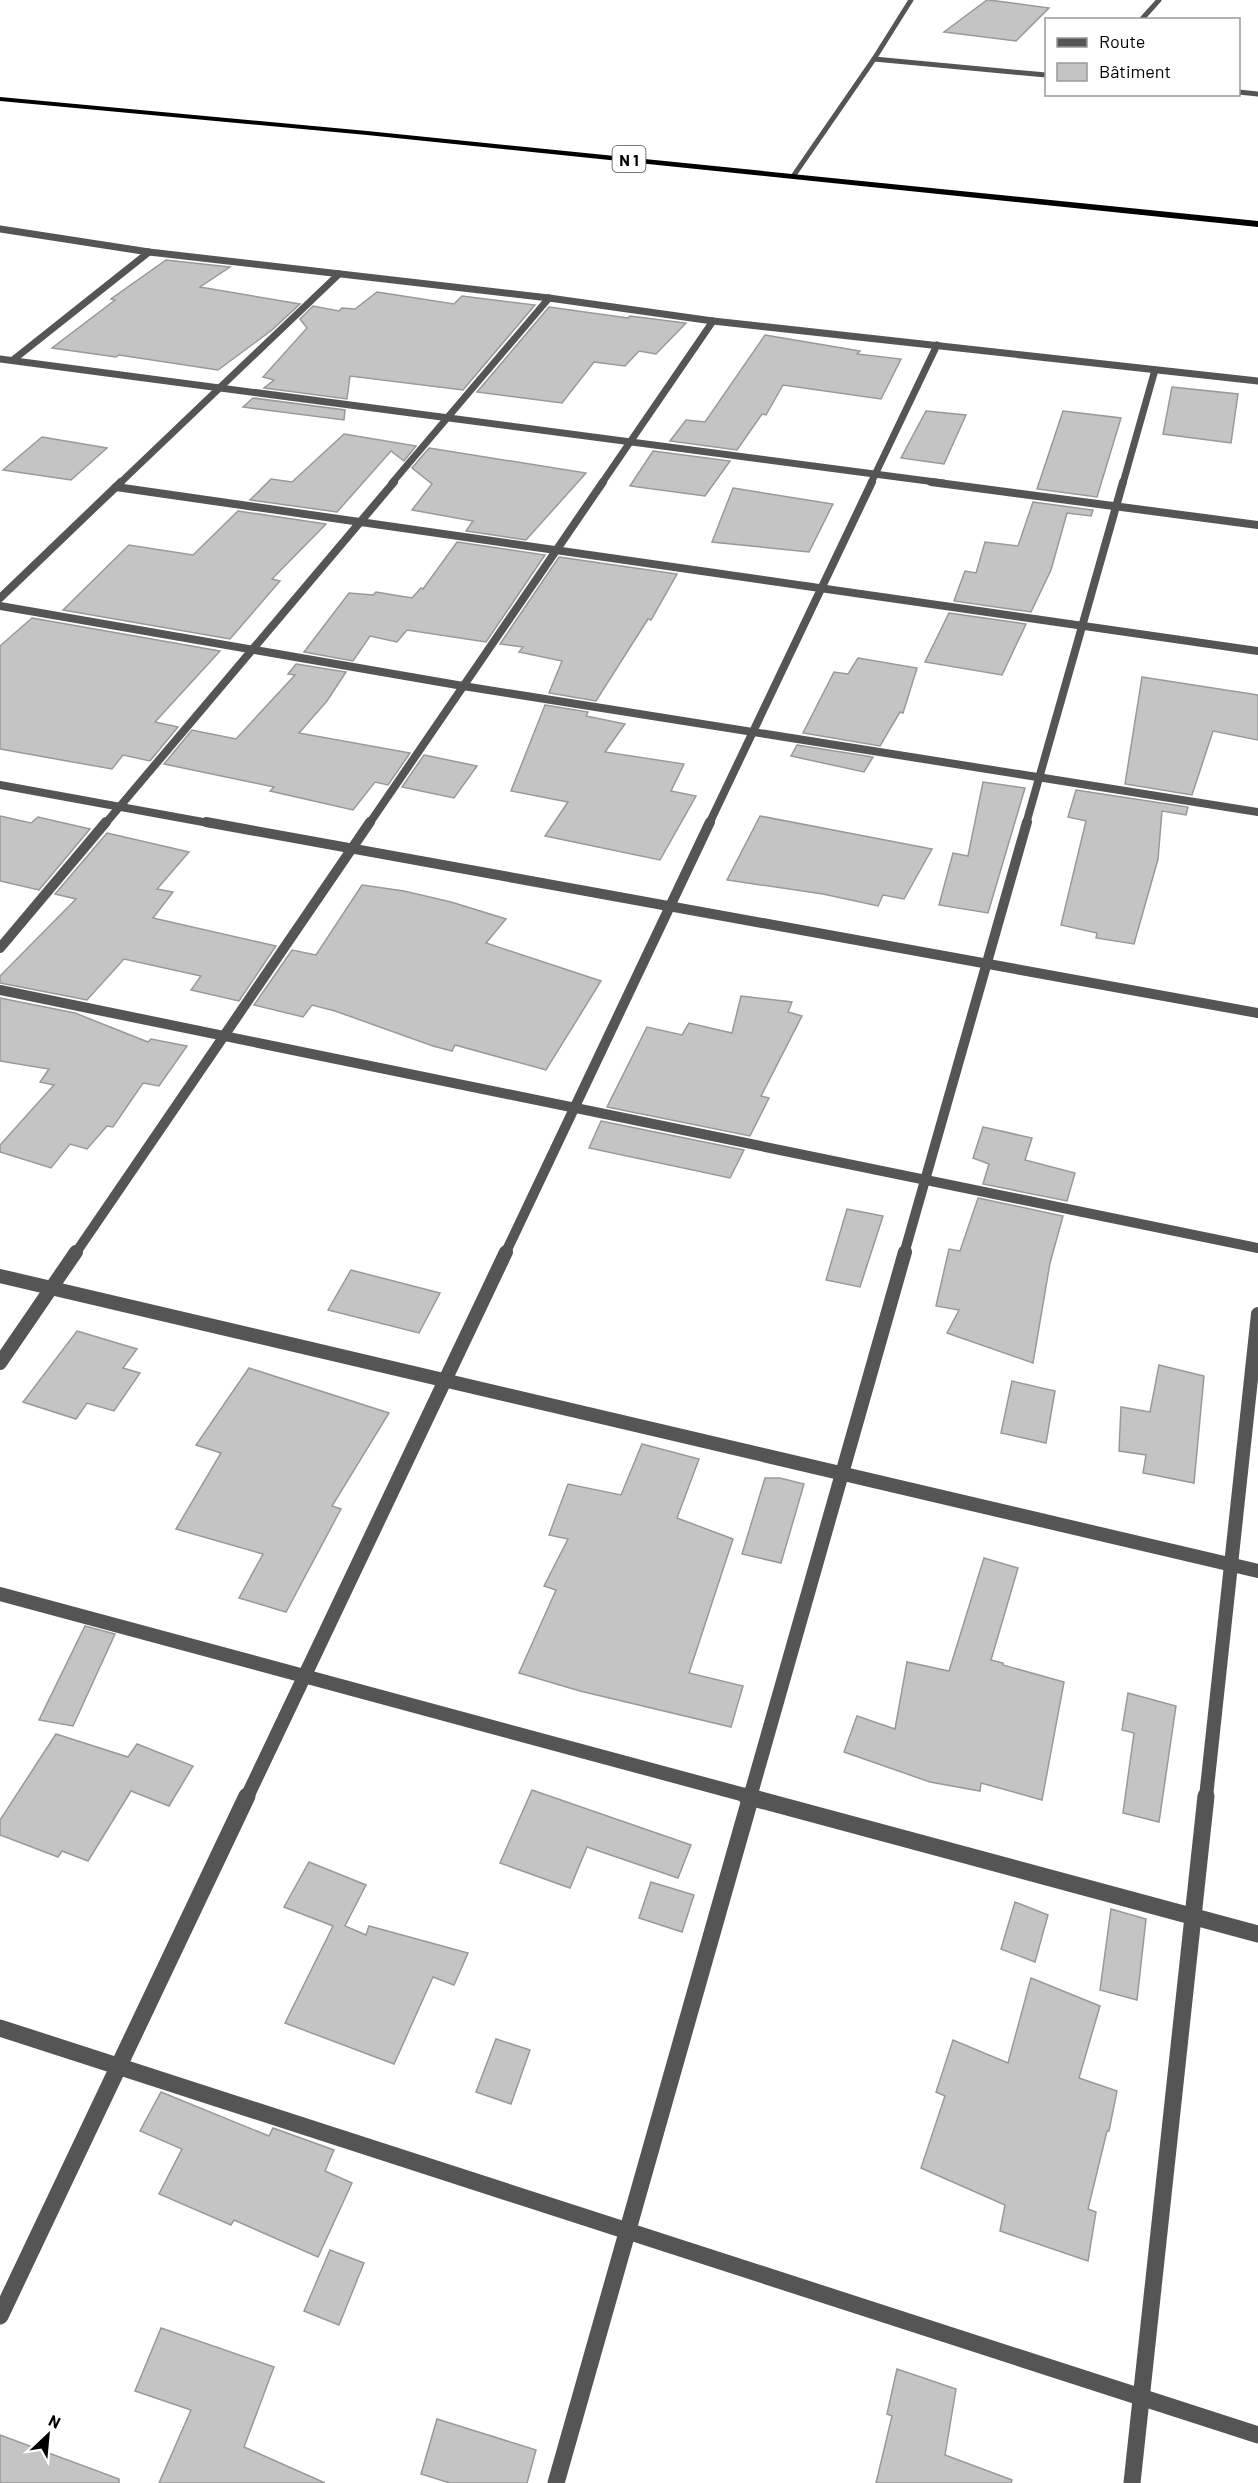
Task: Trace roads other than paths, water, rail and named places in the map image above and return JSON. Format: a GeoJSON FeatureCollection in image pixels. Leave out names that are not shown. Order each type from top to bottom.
{"type":"FeatureCollection","features":[{"type":"Feature","properties":{"kind":"highway","name":"N 1"},"geometry":{"type":"LineString","coordinates":[[0,99],[367,132],[1258,224]]}},
{"type":"Feature","properties":{"kind":"street"},"geometry":{"type":"LineString","coordinates":[[794,175],[874,59],[910,0]]}},
{"type":"Feature","properties":{"kind":"street"},"geometry":{"type":"LineString","coordinates":[[1143,18],[1159,0]]}},
{"type":"Feature","properties":{"kind":"street"},"geometry":{"type":"LineString","coordinates":[[874,59],[1045,75]]}},
{"type":"Feature","properties":{"kind":"street"},"geometry":{"type":"LineString","coordinates":[[1240,92],[1258,94]]}},
{"type":"Feature","properties":{"kind":"street"},"geometry":{"type":"LineString","coordinates":[[0,229],[149,252],[549,298],[713,321],[1258,381]]}},
{"type":"Feature","properties":{"kind":"street"},"geometry":{"type":"LineString","coordinates":[[13,360],[149,252]]}},
{"type":"Feature","properties":{"kind":"street"},"geometry":{"type":"LineString","coordinates":[[0,598],[339,274]]}},
{"type":"Feature","properties":{"kind":"street"},"geometry":{"type":"LineString","coordinates":[[0,948],[549,298]]}},
{"type":"Feature","properties":{"kind":"street"},"geometry":{"type":"LineString","coordinates":[[0,1364],[713,321]]}},
{"type":"Feature","properties":{"kind":"street"},"geometry":{"type":"LineString","coordinates":[[0,2316],[937,345]]}},
{"type":"Feature","properties":{"kind":"street"},"geometry":{"type":"LineString","coordinates":[[0,359],[1258,525]]}},
{"type":"Feature","properties":{"kind":"street"},"geometry":{"type":"LineString","coordinates":[[556,2483],[1155,370]]}},
{"type":"Feature","properties":{"kind":"street"},"geometry":{"type":"LineString","coordinates":[[116,487],[1258,651]]}},
{"type":"Feature","properties":{"kind":"street"},"geometry":{"type":"LineString","coordinates":[[0,606],[464,686],[1258,812]]}},
{"type":"Feature","properties":{"kind":"street"},"geometry":{"type":"LineString","coordinates":[[0,785],[1258,1013]]}},
{"type":"Feature","properties":{"kind":"street"},"geometry":{"type":"LineString","coordinates":[[0,990],[1258,1248]]}},
{"type":"Feature","properties":{"kind":"street"},"geometry":{"type":"LineString","coordinates":[[0,1276],[1258,1571]]}},
{"type":"Feature","properties":{"kind":"street"},"geometry":{"type":"LineString","coordinates":[[1132,2483],[1258,1314]]}},
{"type":"Feature","properties":{"kind":"street"},"geometry":{"type":"LineString","coordinates":[[0,1594],[1258,1934]]}},
{"type":"Feature","properties":{"kind":"street"},"geometry":{"type":"LineString","coordinates":[[0,2028],[1258,2435]]}}]}
